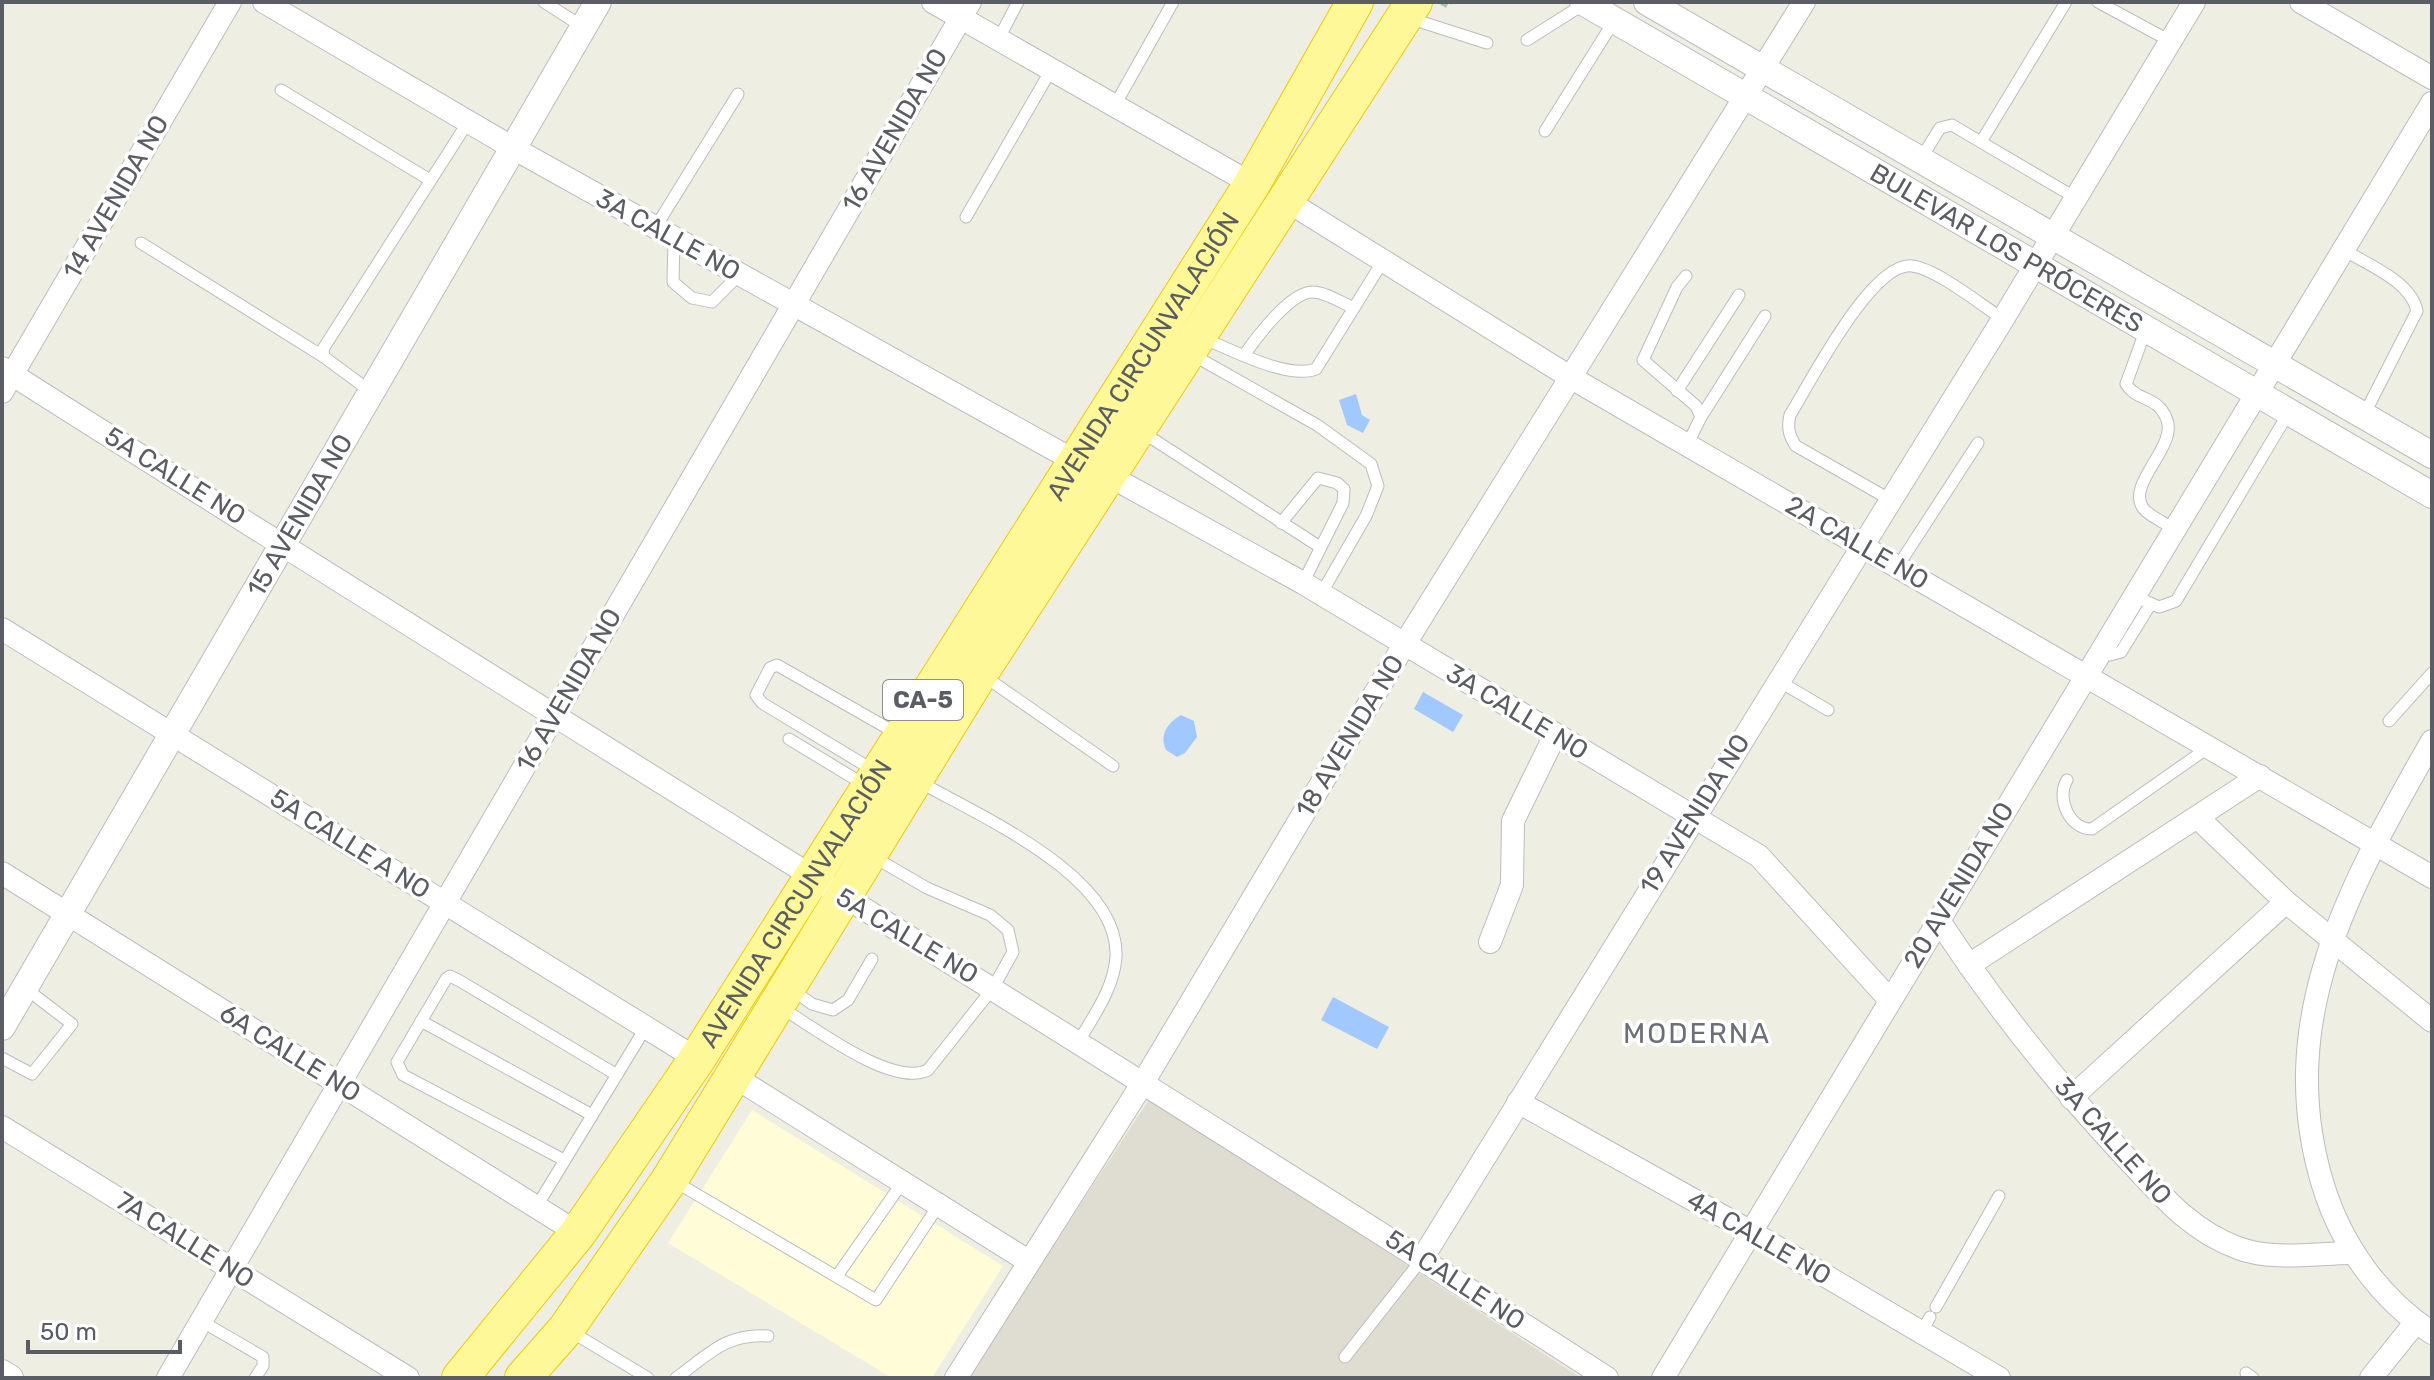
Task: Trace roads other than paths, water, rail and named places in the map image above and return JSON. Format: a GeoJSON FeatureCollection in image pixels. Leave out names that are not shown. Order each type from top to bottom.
{"type":"FeatureCollection","features":[{"type":"Feature","properties":{"kind":"highway","name":"AVENIDA CIRCUNVALACIÓN"},"geometry":{"type":"LineString","coordinates":[[523,1378],[566,1329],[670,1179],[980,673],[1090,468],[1355,2]]}},
{"type":"Feature","properties":{"kind":"highway","name":"AVENIDA CIRCUNVALACIÓN"},"geometry":{"type":"LineString","coordinates":[[461,1373],[578,1233],[697,1059],[900,736],[1090,468],[1138,429],[1409,9]]}},
{"type":"Feature","properties":{"kind":"street","name":"14 AVENIDA NO"},"geometry":{"type":"LineString","coordinates":[[6,378],[230,2]]}},
{"type":"Feature","properties":{"kind":"street","name":"3A CALLE NO"},"geometry":{"type":"LineString","coordinates":[[264,2],[664,234],[1312,588],[1759,856],[1890,1000]]}},
{"type":"Feature","properties":{"kind":"street","name":"15 AVENIDA NO"},"geometry":{"type":"LineString","coordinates":[[2,1027],[174,736],[598,2]]}},
{"type":"Feature","properties":{"kind":"street"},"geometry":{"type":"LineString","coordinates":[[933,2],[965,10],[998,40],[1252,184]]}},
{"type":"Feature","properties":{"kind":"street","name":"BULEVAR LOS PRÓCERES"},"geometry":{"type":"LineString","coordinates":[[1584,2],[2432,495]]}},
{"type":"Feature","properties":{"kind":"street","name":"BULEVAR LOS PRÓCERES"},"geometry":{"type":"LineString","coordinates":[[1647,2],[2431,453]]}},
{"type":"Feature","properties":{"kind":"street","name":"18 AVENIDA NO"},"geometry":{"type":"LineString","coordinates":[[956,1378],[1144,1081],[1404,645],[1804,2]]}},
{"type":"Feature","properties":{"kind":"street","name":"19 AVENIDA NO"},"geometry":{"type":"LineString","coordinates":[[1422,1259],[1777,680],[2003,319],[2194,2]]}},
{"type":"Feature","properties":{"kind":"street"},"geometry":{"type":"LineString","coordinates":[[2301,2],[2432,78]]}},
{"type":"Feature","properties":{"kind":"street","name":"16 AVENIDA NO"},"geometry":{"type":"LineString","coordinates":[[176,1375],[201,1321],[231,1269],[447,904],[965,10]]}},
{"type":"Feature","properties":{"kind":"street","name":"20 AVENIDA NO"},"geometry":{"type":"LineString","coordinates":[[1663,1378],[2085,674],[2101,649],[2142,600],[2174,529],[2432,103]]}},
{"type":"Feature","properties":{"kind":"street","name":"2A CALLE NO"},"geometry":{"type":"LineString","coordinates":[[1287,201],[1570,377],[2432,877]]}},
{"type":"Feature","properties":{"kind":"street","name":"5A CALLE NO"},"geometry":{"type":"LineString","coordinates":[[6,378],[283,544],[810,877],[1144,1081],[1607,1378]]}},
{"type":"Feature","properties":{"kind":"street","name":"5A CALLE A NO"},"geometry":{"type":"LineString","coordinates":[[2,629],[697,1059]]}},
{"type":"Feature","properties":{"kind":"street"},"geometry":{"type":"LineString","coordinates":[[1490,942],[1512,885],[1513,821],[1555,735]]}},
{"type":"Feature","properties":{"kind":"street"},"geometry":{"type":"LineString","coordinates":[[2371,1378],[2424,1328],[2382,1290],[2353,1253],[2330,1208],[2310,1144],[2304,1078],[2312,1012],[2332,941],[2374,843],[2432,741]]}},
{"type":"Feature","properties":{"kind":"street"},"geometry":{"type":"LineString","coordinates":[[1969,965],[2260,776]]}},
{"type":"Feature","properties":{"kind":"street"},"geometry":{"type":"LineString","coordinates":[[2198,818],[2286,902],[2432,1021]]}},
{"type":"Feature","properties":{"kind":"street","name":"6A CALLE NO"},"geometry":{"type":"LineString","coordinates":[[2,873],[578,1233]]}},
{"type":"Feature","properties":{"kind":"street"},"geometry":{"type":"LineString","coordinates":[[2071,1098],[2286,902]]}},
{"type":"Feature","properties":{"kind":"street","name":"3A CALLE NO"},"geometry":{"type":"LineString","coordinates":[[1938,919],[1969,965],[2071,1098],[2178,1213],[2208,1235],[2241,1250],[2353,1253]]}},
{"type":"Feature","properties":{"kind":"street"},"geometry":{"type":"LineString","coordinates":[[733,1076],[1028,1261]]}},
{"type":"Feature","properties":{"kind":"street","name":"4A CALLE NO"},"geometry":{"type":"LineString","coordinates":[[1518,1102],[1751,1232],[1929,1319],[1999,1378]]}},
{"type":"Feature","properties":{"kind":"street","name":"7A CALLE NO"},"geometry":{"type":"LineString","coordinates":[[2,1127],[408,1378]]}},
{"type":"Feature","properties":{"kind":"street"},"geometry":{"type":"LineString","coordinates":[[2,1373],[10,1378]]}},
{"type":"Feature","properties":{"kind":"lane"},"geometry":{"type":"LineString","coordinates":[[544,2],[583,27]]}},
{"type":"Feature","properties":{"kind":"lane"},"geometry":{"type":"LineString","coordinates":[[998,40],[1018,2]]}},
{"type":"Feature","properties":{"kind":"lane"},"geometry":{"type":"LineString","coordinates":[[1115,105],[1173,2]]}},
{"type":"Feature","properties":{"kind":"lane"},"geometry":{"type":"LineString","coordinates":[[1527,40],[1584,2]]}},
{"type":"Feature","properties":{"kind":"lane"},"geometry":{"type":"LineString","coordinates":[[1981,142],[2066,2]]}},
{"type":"Feature","properties":{"kind":"lane"},"geometry":{"type":"LineString","coordinates":[[2098,2],[2170,41]]}},
{"type":"Feature","properties":{"kind":"lane"},"geometry":{"type":"LineString","coordinates":[[1409,9],[1487,43]]}},
{"type":"Feature","properties":{"kind":"lane"},"geometry":{"type":"LineString","coordinates":[[1545,131],[1614,21]]}},
{"type":"Feature","properties":{"kind":"lane"},"geometry":{"type":"LineString","coordinates":[[966,217],[1051,70]]}},
{"type":"Feature","properties":{"kind":"lane"},"geometry":{"type":"LineString","coordinates":[[281,90],[430,180]]}},
{"type":"Feature","properties":{"kind":"lane"},"geometry":{"type":"LineString","coordinates":[[738,94],[664,234],[673,282],[692,298],[712,302],[739,275]]}},
{"type":"Feature","properties":{"kind":"lane"},"geometry":{"type":"LineString","coordinates":[[324,357],[326,341],[468,122]]}},
{"type":"Feature","properties":{"kind":"lane"},"geometry":{"type":"LineString","coordinates":[[1920,160],[1945,124],[2076,198]]}},
{"type":"Feature","properties":{"kind":"lane"},"geometry":{"type":"LineString","coordinates":[[141,243],[324,357],[372,392]]}},
{"type":"Feature","properties":{"kind":"lane"},"geometry":{"type":"LineString","coordinates":[[2344,250],[2406,290],[2415,300],[2417,311],[2364,416]]}},
{"type":"Feature","properties":{"kind":"lane"},"geometry":{"type":"LineString","coordinates":[[1194,344],[1245,354],[1282,369],[1307,372],[1316,369],[1383,261]]}},
{"type":"Feature","properties":{"kind":"lane"},"geometry":{"type":"LineString","coordinates":[[1889,499],[1796,446],[1790,437],[1788,425],[1790,415],[1864,298],[1894,269],[1911,266],[1926,271],[2003,319]]}},
{"type":"Feature","properties":{"kind":"lane"},"geometry":{"type":"LineString","coordinates":[[1686,276],[1677,287],[1643,360],[1696,406],[1701,417]]}},
{"type":"Feature","properties":{"kind":"lane"},"geometry":{"type":"LineString","coordinates":[[1245,354],[1267,322],[1306,293],[1314,292],[1354,308]]}},
{"type":"Feature","properties":{"kind":"lane"},"geometry":{"type":"LineString","coordinates":[[1677,391],[1739,295]]}},
{"type":"Feature","properties":{"kind":"lane"},"geometry":{"type":"LineString","coordinates":[[1687,445],[1701,417],[1765,316]]}},
{"type":"Feature","properties":{"kind":"lane"},"geometry":{"type":"LineString","coordinates":[[2146,329],[2126,384],[2130,391],[2159,404],[2169,423],[2166,442],[2142,483],[2141,502],[2143,509],[2174,529]]}},
{"type":"Feature","properties":{"kind":"lane"},"geometry":{"type":"LineString","coordinates":[[1194,344],[1371,464],[1378,486],[1366,516],[1312,588]]}},
{"type":"Feature","properties":{"kind":"lane"},"geometry":{"type":"LineString","coordinates":[[2142,600],[2166,606],[2176,601],[2289,412]]}},
{"type":"Feature","properties":{"kind":"lane"},"geometry":{"type":"LineString","coordinates":[[1138,429],[1320,547]]}},
{"type":"Feature","properties":{"kind":"lane"},"geometry":{"type":"LineString","coordinates":[[1898,566],[1978,443]]}},
{"type":"Feature","properties":{"kind":"lane"},"geometry":{"type":"LineString","coordinates":[[1281,523],[1318,478],[1337,483],[1344,489],[1343,503],[1320,547],[1312,588]]}},
{"type":"Feature","properties":{"kind":"lane"},"geometry":{"type":"LineString","coordinates":[[873,780],[762,703],[756,695],[770,668],[777,665],[900,736]]}},
{"type":"Feature","properties":{"kind":"lane"},"geometry":{"type":"LineString","coordinates":[[980,673],[1113,766]]}},
{"type":"Feature","properties":{"kind":"lane"},"geometry":{"type":"LineString","coordinates":[[2389,721],[2432,673]]}},
{"type":"Feature","properties":{"kind":"lane"},"geometry":{"type":"LineString","coordinates":[[1777,680],[1828,710]]}},
{"type":"Feature","properties":{"kind":"lane"},"geometry":{"type":"LineString","coordinates":[[789,739],[873,780]]}},
{"type":"Feature","properties":{"kind":"lane"},"geometry":{"type":"LineString","coordinates":[[2067,780],[2061,789],[2061,799],[2079,825],[2092,829],[2209,747]]}},
{"type":"Feature","properties":{"kind":"lane"},"geometry":{"type":"LineString","coordinates":[[913,778],[1081,880],[1110,917],[1116,941],[1114,971],[1104,999],[1079,1041]]}},
{"type":"Feature","properties":{"kind":"lane"},"geometry":{"type":"LineString","coordinates":[[782,996],[884,1068],[917,1075],[928,1070],[993,988],[1013,952],[1008,930],[990,915],[927,888],[868,853]]}},
{"type":"Feature","properties":{"kind":"lane"},"geometry":{"type":"LineString","coordinates":[[782,996],[833,1010],[848,1000],[872,959]]}},
{"type":"Feature","properties":{"kind":"lane"},"geometry":{"type":"LineString","coordinates":[[564,1160],[403,1075],[397,1062],[421,1021],[450,976],[617,1075]]}},
{"type":"Feature","properties":{"kind":"lane"},"geometry":{"type":"LineString","coordinates":[[2,1058],[32,1074],[72,1024],[25,988]]}},
{"type":"Feature","properties":{"kind":"lane"},"geometry":{"type":"LineString","coordinates":[[421,1021],[592,1115]]}},
{"type":"Feature","properties":{"kind":"lane"},"geometry":{"type":"LineString","coordinates":[[537,1206],[646,1027]]}},
{"type":"Feature","properties":{"kind":"lane"},"geometry":{"type":"LineString","coordinates":[[670,1179],[876,1300],[938,1206]]}},
{"type":"Feature","properties":{"kind":"lane"},"geometry":{"type":"LineString","coordinates":[[837,1276],[902,1183]]}},
{"type":"Feature","properties":{"kind":"lane"},"geometry":{"type":"LineString","coordinates":[[1929,1319],[1999,1196]]}},
{"type":"Feature","properties":{"kind":"lane","name":"19 AVENIDA NO"},"geometry":{"type":"LineString","coordinates":[[1345,1357],[1422,1259]]}},
{"type":"Feature","properties":{"kind":"lane"},"geometry":{"type":"LineString","coordinates":[[201,1321],[263,1357],[263,1366],[255,1378]]}},
{"type":"Feature","properties":{"kind":"lane"},"geometry":{"type":"LineString","coordinates":[[566,1329],[648,1378]]}},
{"type":"Feature","properties":{"kind":"lane"},"geometry":{"type":"LineString","coordinates":[[676,1378],[715,1347],[749,1334],[768,1336]]}},
{"type":"Feature","properties":{"kind":"water"},"geometry":{"type":"Polygon","coordinates":[[[1356,394],[1362,415],[1370,420],[1363,433],[1347,425],[1339,400],[1356,394]]]}},
{"type":"Feature","properties":{"kind":"water"},"geometry":{"type":"Polygon","coordinates":[[[1423,692],[1463,715],[1453,732],[1414,709],[1423,692]]]}},
{"type":"Feature","properties":{"kind":"water"},"geometry":{"type":"Polygon","coordinates":[[[1181,715],[1194,721],[1197,737],[1185,753],[1177,757],[1166,750],[1163,739],[1168,726],[1181,715]]]}},
{"type":"Feature","properties":{"kind":"water"},"geometry":{"type":"Polygon","coordinates":[[[1333,997],[1389,1027],[1377,1049],[1321,1020],[1333,997]]]}},
{"type":"Feature","properties":{"kind":"district","name":"MODERNA"},"geometry":{"type":"Point","coordinates":[1697,1033]}}]}
